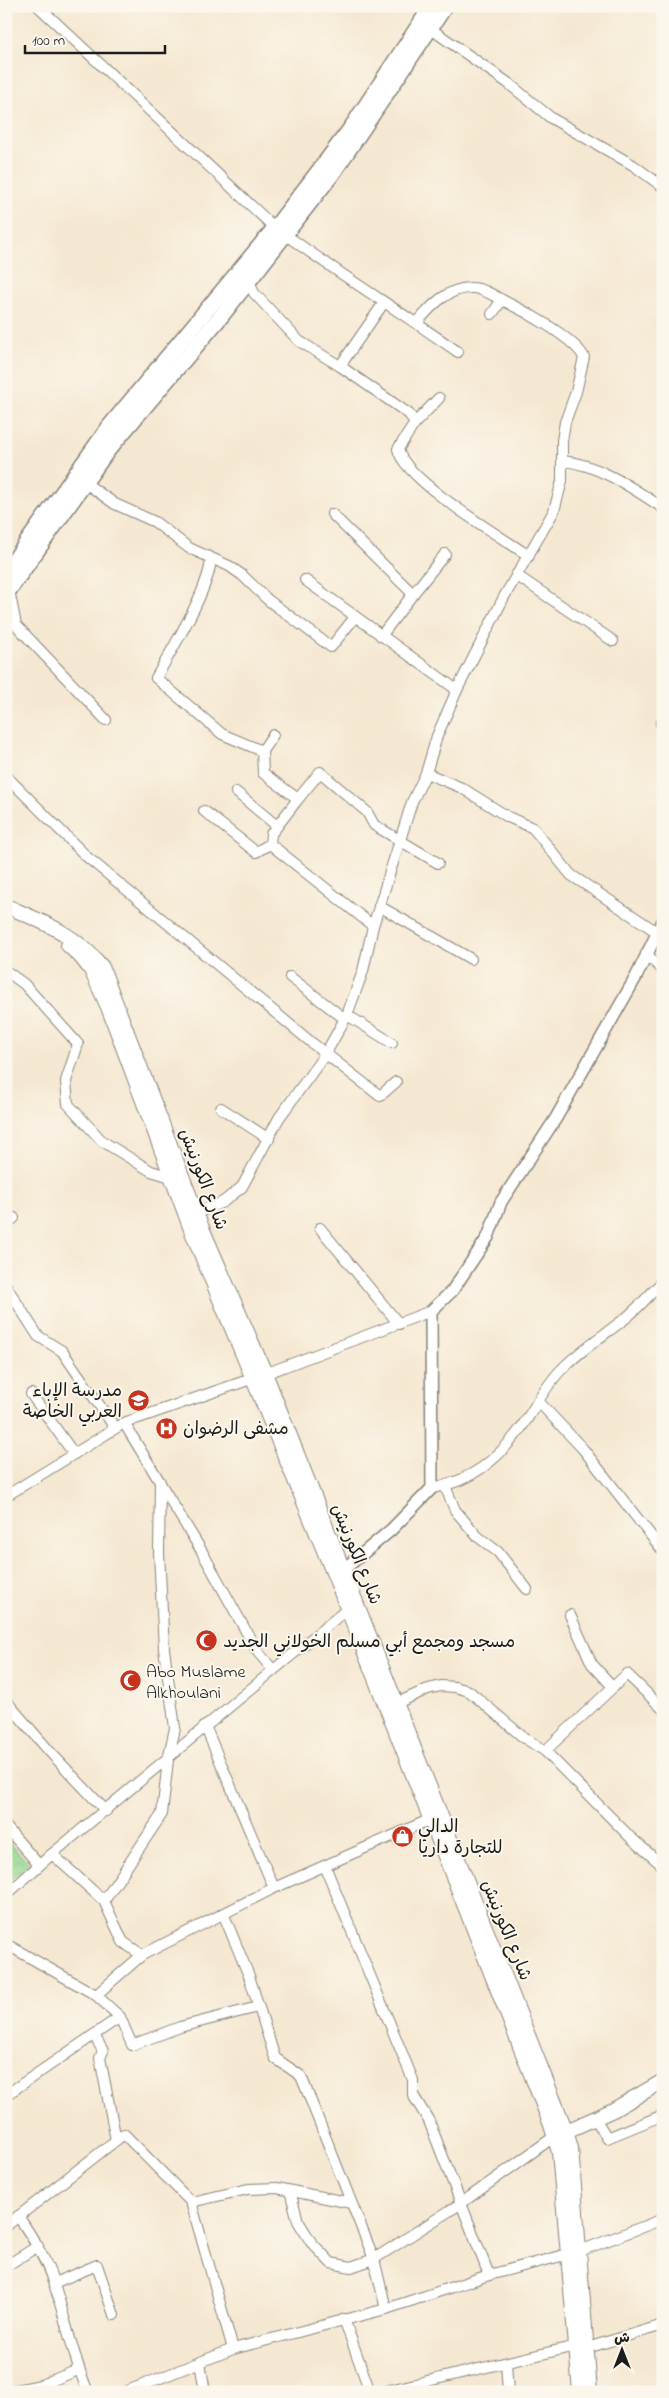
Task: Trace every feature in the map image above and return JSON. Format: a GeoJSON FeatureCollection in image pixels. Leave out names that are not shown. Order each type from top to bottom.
{"type":"FeatureCollection","features":[{"type":"Feature","properties":{"kind":"main road"},"geometry":{"type":"LineString","coordinates":[[9,581],[97,442],[216,310],[249,281],[432,6]]}},
{"type":"Feature","properties":{"kind":"main road"},"geometry":{"type":"LineString","coordinates":[[9,581],[216,310],[360,135],[445,6]]}},
{"type":"Feature","properties":{"kind":"main road","name":"شارع الكورنيش"},"geometry":{"type":"LineString","coordinates":[[6,906],[55,927],[74,938],[90,951],[102,967],[196,1213],[339,1573],[431,1819],[560,2133],[571,2148],[574,2252],[582,2347],[590,2392]]}},
{"type":"Feature","properties":{"kind":"main road","name":"شارع الكورنيش"},"geometry":{"type":"LineString","coordinates":[[6,916],[52,936],[67,945],[80,956],[90,970],[108,1006],[192,1232],[260,1375]]}},
{"type":"Feature","properties":{"kind":"main road","name":"شارع الكورنيش"},"geometry":{"type":"LineString","coordinates":[[351,1606],[397,1703],[560,2133]]}},
{"type":"Feature","properties":{"kind":"main road"},"geometry":{"type":"LineString","coordinates":[[560,2133],[596,2118],[663,2081]]}},
{"type":"Feature","properties":{"kind":"main road","name":"شارع الكورنيش"},"geometry":{"type":"LineString","coordinates":[[580,2392],[582,2347]]}},
{"type":"Feature","properties":{"kind":"street"},"geometry":{"type":"LineString","coordinates":[[38,6],[280,232],[383,304],[417,323],[458,352]]}},
{"type":"Feature","properties":{"kind":"street"},"geometry":{"type":"LineString","coordinates":[[431,28],[508,83],[551,118],[633,164],[663,187]]}},
{"type":"Feature","properties":{"kind":"street"},"geometry":{"type":"LineString","coordinates":[[249,281],[254,293],[299,341],[340,366],[409,414],[415,423]]}},
{"type":"Feature","properties":{"kind":"street"},"geometry":{"type":"LineString","coordinates":[[196,1213],[224,1202],[242,1187],[279,1118],[326,1053],[346,1017],[363,970],[373,926],[412,802],[426,773],[437,736],[457,690],[516,575],[554,511],[562,481],[564,422],[576,392],[584,357],[575,345],[502,300],[472,288],[456,292],[431,306],[417,323]]}},
{"type":"Feature","properties":{"kind":"street"},"geometry":{"type":"LineString","coordinates":[[492,314],[502,300]]}},
{"type":"Feature","properties":{"kind":"street"},"geometry":{"type":"LineString","coordinates":[[340,366],[383,304]]}},
{"type":"Feature","properties":{"kind":"street"},"geometry":{"type":"LineString","coordinates":[[439,398],[415,423],[398,449],[400,458],[412,469],[419,479],[441,496],[529,556]]}},
{"type":"Feature","properties":{"kind":"street"},"geometry":{"type":"LineString","coordinates":[[563,461],[581,464],[601,473],[663,508]]}},
{"type":"Feature","properties":{"kind":"street"},"geometry":{"type":"LineString","coordinates":[[84,482],[122,508],[155,522],[189,548],[242,574],[268,600],[330,647],[355,617]]}},
{"type":"Feature","properties":{"kind":"street"},"geometry":{"type":"LineString","coordinates":[[332,514],[413,594]]}},
{"type":"Feature","properties":{"kind":"street"},"geometry":{"type":"LineString","coordinates":[[381,636],[445,554]]}},
{"type":"Feature","properties":{"kind":"street"},"geometry":{"type":"LineString","coordinates":[[211,559],[210,573],[176,643],[156,678],[222,734],[262,751]]}},
{"type":"Feature","properties":{"kind":"street"},"geometry":{"type":"LineString","coordinates":[[516,575],[613,641]]}},
{"type":"Feature","properties":{"kind":"street"},"geometry":{"type":"LineString","coordinates":[[305,580],[457,690]]}},
{"type":"Feature","properties":{"kind":"street"},"geometry":{"type":"LineString","coordinates":[[9,581],[16,625],[106,720]]}},
{"type":"Feature","properties":{"kind":"street"},"geometry":{"type":"LineString","coordinates":[[273,735],[262,751],[264,773],[298,799]]}},
{"type":"Feature","properties":{"kind":"street"},"geometry":{"type":"LineString","coordinates":[[270,844],[271,834],[320,772],[367,812],[374,826],[438,863]]}},
{"type":"Feature","properties":{"kind":"street"},"geometry":{"type":"LineString","coordinates":[[426,773],[462,788],[508,817],[533,828],[571,875],[627,914],[657,932]]}},
{"type":"Feature","properties":{"kind":"street"},"geometry":{"type":"LineString","coordinates":[[6,776],[87,857],[380,1096],[396,1082]]}},
{"type":"Feature","properties":{"kind":"street"},"geometry":{"type":"LineString","coordinates":[[236,792],[278,826]]}},
{"type":"Feature","properties":{"kind":"street"},"geometry":{"type":"LineString","coordinates":[[204,811],[256,852],[270,844]]}},
{"type":"Feature","properties":{"kind":"street"},"geometry":{"type":"LineString","coordinates":[[270,844],[373,926]]}},
{"type":"Feature","properties":{"kind":"street"},"geometry":{"type":"LineString","coordinates":[[379,906],[471,959]]}},
{"type":"Feature","properties":{"kind":"street"},"geometry":{"type":"LineString","coordinates":[[6,1496],[120,1425],[432,1312],[452,1290],[488,1237],[501,1202],[556,1118],[636,977],[663,921]]}},
{"type":"Feature","properties":{"kind":"street"},"geometry":{"type":"LineString","coordinates":[[646,954],[663,970]]}},
{"type":"Feature","properties":{"kind":"street"},"geometry":{"type":"LineString","coordinates":[[6,971],[24,984],[78,1044],[66,1081],[68,1104],[102,1141],[151,1171],[172,1177]]}},
{"type":"Feature","properties":{"kind":"street"},"geometry":{"type":"LineString","coordinates":[[290,977],[346,1017],[392,1043]]}},
{"type":"Feature","properties":{"kind":"street"},"geometry":{"type":"LineString","coordinates":[[221,1108],[269,1139]]}},
{"type":"Feature","properties":{"kind":"street"},"geometry":{"type":"LineString","coordinates":[[320,1228],[399,1324]]}},
{"type":"Feature","properties":{"kind":"street"},"geometry":{"type":"LineString","coordinates":[[339,1573],[391,1530],[432,1488],[445,1486],[472,1476],[502,1451],[521,1428],[538,1400],[559,1372],[587,1346],[624,1320],[663,1281]]}},
{"type":"Feature","properties":{"kind":"street"},"geometry":{"type":"LineString","coordinates":[[6,1286],[38,1336],[62,1351],[120,1425],[160,1482],[201,1550],[257,1651],[273,1670]]}},
{"type":"Feature","properties":{"kind":"street"},"geometry":{"type":"LineString","coordinates":[[6,1306],[18,1303]]}},
{"type":"Feature","properties":{"kind":"street"},"geometry":{"type":"LineString","coordinates":[[432,1312],[432,1488]]}},
{"type":"Feature","properties":{"kind":"street"},"geometry":{"type":"LineString","coordinates":[[32,1394],[74,1454]]}},
{"type":"Feature","properties":{"kind":"street"},"geometry":{"type":"LineString","coordinates":[[538,1400],[583,1449],[663,1551]]}},
{"type":"Feature","properties":{"kind":"street"},"geometry":{"type":"LineString","coordinates":[[104,1902],[162,1814],[168,1760],[175,1728],[164,1649],[159,1553],[160,1482]]}},
{"type":"Feature","properties":{"kind":"street"},"geometry":{"type":"LineString","coordinates":[[445,1486],[455,1510],[477,1536],[498,1552],[527,1589]]}},
{"type":"Feature","properties":{"kind":"street"},"geometry":{"type":"LineString","coordinates":[[6,1895],[52,1854],[168,1760],[205,1726],[351,1606]]}},
{"type":"Feature","properties":{"kind":"street"},"geometry":{"type":"LineString","coordinates":[[570,1615],[592,1664],[613,1687]]}},
{"type":"Feature","properties":{"kind":"street"},"geometry":{"type":"LineString","coordinates":[[545,1751],[627,1674],[663,1709]]}},
{"type":"Feature","properties":{"kind":"street"},"geometry":{"type":"LineString","coordinates":[[397,1703],[428,1689],[441,1686],[455,1686],[469,1691],[523,1737],[545,1751],[630,1837],[663,1866]]}},
{"type":"Feature","properties":{"kind":"street"},"geometry":{"type":"LineString","coordinates":[[6,1701],[50,1752],[106,1811]]}},
{"type":"Feature","properties":{"kind":"street"},"geometry":{"type":"LineString","coordinates":[[205,1726],[274,1888]]}},
{"type":"Feature","properties":{"kind":"street"},"geometry":{"type":"LineString","coordinates":[[96,1995],[142,1955],[274,1888],[431,1819]]}},
{"type":"Feature","properties":{"kind":"street"},"geometry":{"type":"LineString","coordinates":[[6,1827],[39,1866]]}},
{"type":"Feature","properties":{"kind":"street"},"geometry":{"type":"LineString","coordinates":[[52,1854],[104,1902],[122,1942],[142,1955]]}},
{"type":"Feature","properties":{"kind":"street"},"geometry":{"type":"LineString","coordinates":[[325,1866],[413,2080],[413,2096],[429,2121],[489,2276]]}},
{"type":"Feature","properties":{"kind":"street"},"geometry":{"type":"LineString","coordinates":[[222,1913],[249,1976],[275,2058],[301,2076],[374,2259],[386,2310]]}},
{"type":"Feature","properties":{"kind":"street"},"geometry":{"type":"LineString","coordinates":[[6,1944],[96,1995],[120,2017],[132,2045],[180,2028],[258,2007]]}},
{"type":"Feature","properties":{"kind":"street"},"geometry":{"type":"LineString","coordinates":[[6,2095],[120,2017]]}},
{"type":"Feature","properties":{"kind":"street"},"geometry":{"type":"LineString","coordinates":[[94,2035],[103,2051],[100,2058],[116,2140]]}},
{"type":"Feature","properties":{"kind":"street"},"geometry":{"type":"LineString","coordinates":[[596,2118],[607,2138],[663,2115]]}},
{"type":"Feature","properties":{"kind":"street"},"geometry":{"type":"LineString","coordinates":[[290,2191],[298,2221],[312,2242],[330,2264],[350,2267],[374,2259],[460,2204],[560,2133]]}},
{"type":"Feature","properties":{"kind":"street"},"geometry":{"type":"LineString","coordinates":[[6,2226],[124,2134],[192,2202],[233,2349]]}},
{"type":"Feature","properties":{"kind":"street"},"geometry":{"type":"LineString","coordinates":[[192,2202],[248,2189],[277,2188],[351,2203]]}},
{"type":"Feature","properties":{"kind":"street"},"geometry":{"type":"LineString","coordinates":[[18,2216],[38,2246],[54,2283],[78,2370],[88,2392]]}},
{"type":"Feature","properties":{"kind":"street"},"geometry":{"type":"LineString","coordinates":[[125,2392],[233,2349],[344,2319],[386,2310],[489,2276],[574,2252],[663,2219]]}},
{"type":"Feature","properties":{"kind":"street"},"geometry":{"type":"LineString","coordinates":[[7,2263],[38,2246]]}},
{"type":"Feature","properties":{"kind":"street"},"geometry":{"type":"LineString","coordinates":[[54,2283],[96,2266],[114,2315]]}},
{"type":"Feature","properties":{"kind":"street"},"geometry":{"type":"LineString","coordinates":[[344,2319],[370,2392]]}},
{"type":"Feature","properties":{"kind":"street"},"geometry":{"type":"LineString","coordinates":[[381,2392],[582,2347],[663,2325]]}},
{"type":"Feature","properties":{"kind":"street"},"geometry":{"type":"LineString","coordinates":[[200,2362],[205,2392]]}},
{"type":"Feature","properties":{"kind":"street"},"geometry":{"type":"LineString","coordinates":[[506,2363],[508,2392]]}},
{"type":"Feature","properties":{"kind":"street"},"geometry":{"type":"LineString","coordinates":[[6,2392],[41,2385],[78,2370]]}},
{"type":"Feature","properties":{"kind":"green space"},"geometry":{"type":"Polygon","coordinates":[[[6,1839],[29,1864],[6,1884],[6,1839]]]}},
{"type":"Feature","properties":{"kind":"place","name":"مدرسة الإباء العربي الخاصة"},"geometry":{"type":"Point","coordinates":[138,1400]}},
{"type":"Feature","properties":{"kind":"place","name":"مشفى الرضوان"},"geometry":{"type":"Point","coordinates":[167,1428]}},
{"type":"Feature","properties":{"kind":"place","name":"مسجد ومجمع أبي مسلم الخولاني الجديد"},"geometry":{"type":"Point","coordinates":[207,1641]}},
{"type":"Feature","properties":{"kind":"place","name":"Abo Muslame Alkhoulani"},"geometry":{"type":"Point","coordinates":[130,1681]}},
{"type":"Feature","properties":{"kind":"place","name":"الدالي للتجارة داريا"},"geometry":{"type":"Point","coordinates":[402,1836]}}]}
